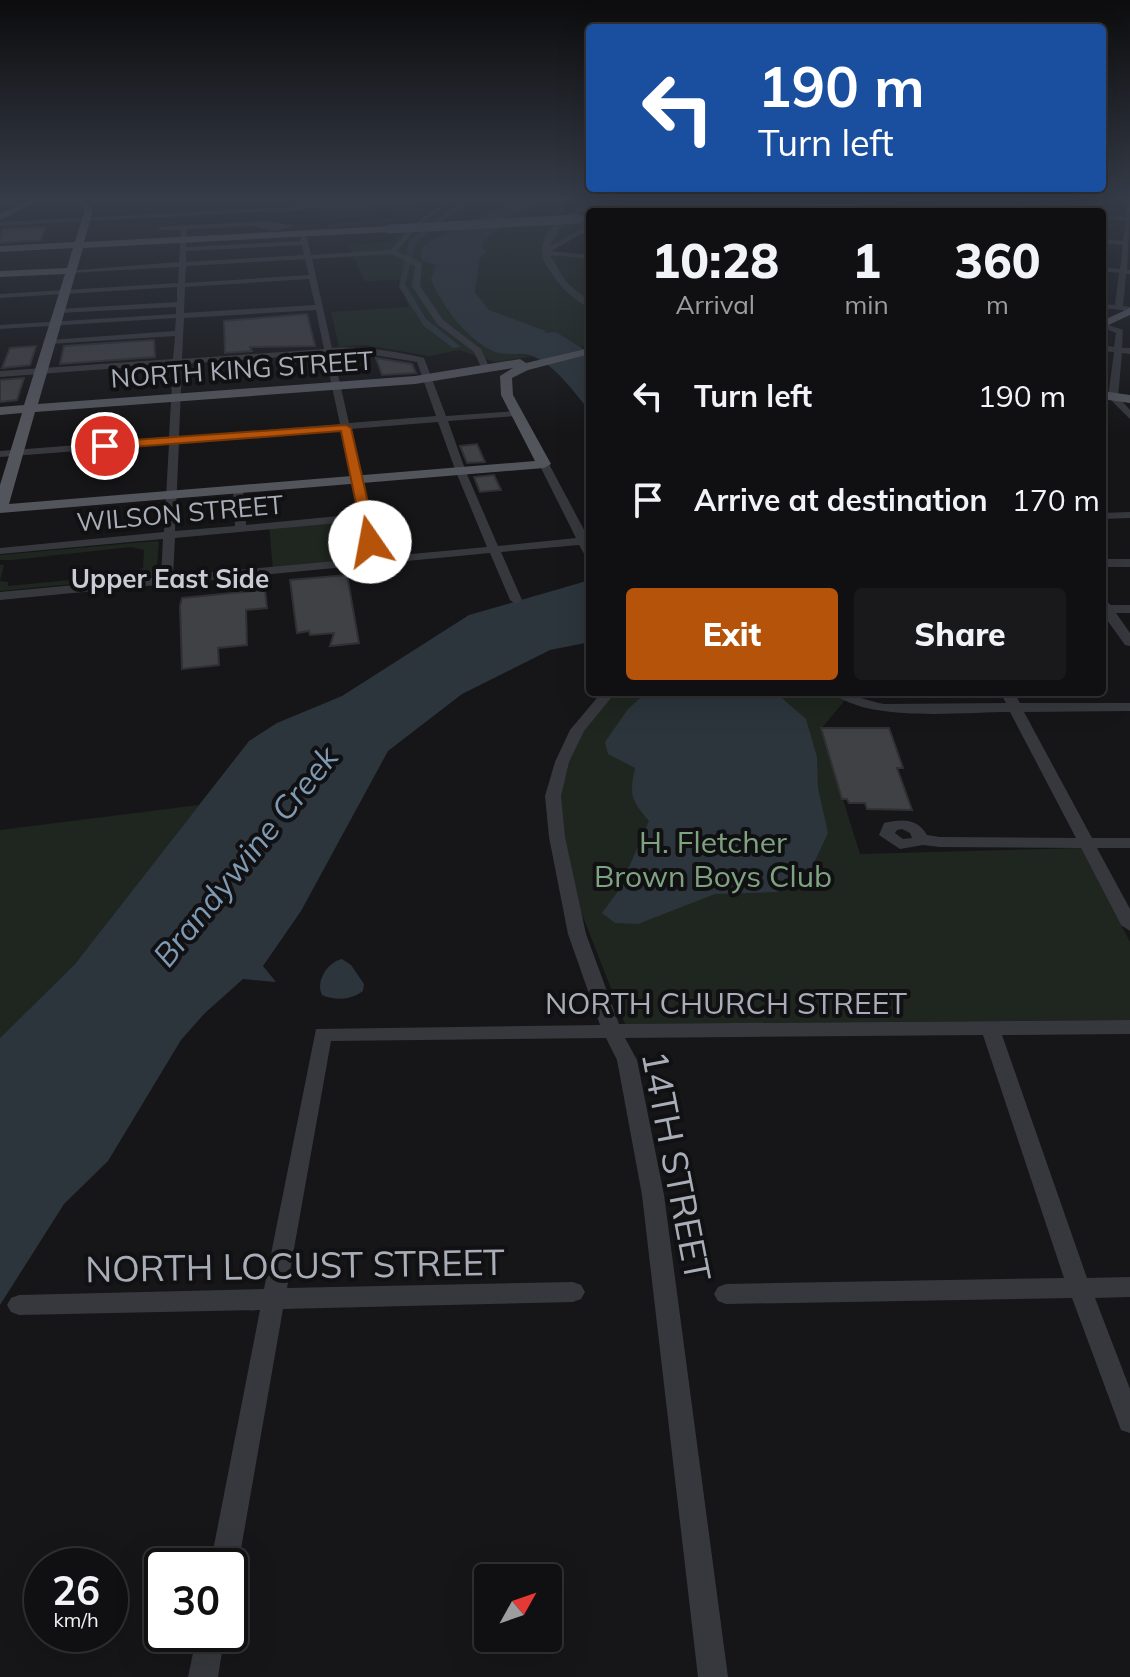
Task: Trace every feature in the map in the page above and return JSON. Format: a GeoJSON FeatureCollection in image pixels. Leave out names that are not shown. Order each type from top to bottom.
{"type":"FeatureCollection","features":[{"type":"Feature","properties":{"kind":"main road"},"geometry":{"type":"LineString","coordinates":[[68,278],[0,509],[544,464],[507,395],[486,369]]}},
{"type":"Feature","properties":{"kind":"main road"},"geometry":{"type":"LineString","coordinates":[[1106,322],[1126,309]]}},
{"type":"Feature","properties":{"kind":"main road","name":"NORTH KING STREET"},"geometry":{"type":"LineString","coordinates":[[0,411],[427,379],[586,352]]}},
{"type":"Feature","properties":{"kind":"main road"},"geometry":{"type":"LineString","coordinates":[[507,395],[506,376],[530,363]]}},
{"type":"Feature","properties":{"kind":"main road"},"geometry":{"type":"LineString","coordinates":[[1108,396],[1130,399]]}},
{"type":"Feature","properties":{"kind":"street"},"geometry":{"type":"LineString","coordinates":[[167,580],[183,278]]}},
{"type":"Feature","properties":{"kind":"street"},"geometry":{"type":"LineString","coordinates":[[0,296],[290,278]]}},
{"type":"Feature","properties":{"kind":"street"},"geometry":{"type":"LineString","coordinates":[[313,278],[374,560]]}},
{"type":"Feature","properties":{"kind":"street"},"geometry":{"type":"LineString","coordinates":[[417,278],[416,286],[436,318],[478,351],[486,369]]}},
{"type":"Feature","properties":{"kind":"street"},"geometry":{"type":"LineString","coordinates":[[559,278],[586,302]]}},
{"type":"Feature","properties":{"kind":"street"},"geometry":{"type":"LineString","coordinates":[[1106,306],[1126,309],[1127,278]]}},
{"type":"Feature","properties":{"kind":"street"},"geometry":{"type":"LineString","coordinates":[[241,281],[243,312]]}},
{"type":"Feature","properties":{"kind":"street"},"geometry":{"type":"LineString","coordinates":[[59,311],[182,304]]}},
{"type":"Feature","properties":{"kind":"street"},"geometry":{"type":"LineString","coordinates":[[0,327],[319,307]]}},
{"type":"Feature","properties":{"kind":"street"},"geometry":{"type":"LineString","coordinates":[[1106,327],[1120,332],[1108,396],[1130,416]]}},
{"type":"Feature","properties":{"kind":"street"},"geometry":{"type":"LineString","coordinates":[[50,342],[178,333]]}},
{"type":"Feature","properties":{"kind":"street"},"geometry":{"type":"LineString","coordinates":[[1106,348],[1130,351]]}},
{"type":"Feature","properties":{"kind":"street"},"geometry":{"type":"LineString","coordinates":[[0,374],[330,351],[371,350],[416,358],[423,362],[461,472],[515,595]]}},
{"type":"Feature","properties":{"kind":"street"},"geometry":{"type":"LineString","coordinates":[[0,454],[516,413]]}},
{"type":"Feature","properties":{"kind":"street"},"geometry":{"type":"LineString","coordinates":[[544,464],[586,546]]}},
{"type":"Feature","properties":{"kind":"street"},"geometry":{"type":"LineString","coordinates":[[238,489],[241,529]]}},
{"type":"Feature","properties":{"kind":"street"},"geometry":{"type":"LineString","coordinates":[[1106,516],[1130,515]]}},
{"type":"Feature","properties":{"kind":"street","name":"WILSON STREET"},"geometry":{"type":"LineString","coordinates":[[0,551],[365,517]]}},
{"type":"Feature","properties":{"kind":"street"},"geometry":{"type":"LineString","coordinates":[[0,596],[584,541]]}},
{"type":"Feature","properties":{"kind":"street"},"geometry":{"type":"LineString","coordinates":[[1106,563],[1130,563]]}},
{"type":"Feature","properties":{"kind":"street"},"geometry":{"type":"LineString","coordinates":[[1106,607],[1130,609]]}},
{"type":"Feature","properties":{"kind":"street"},"geometry":{"type":"LineString","coordinates":[[1106,610],[1130,642]]}},
{"type":"Feature","properties":{"kind":"street","name":"14TH STREET"},"geometry":{"type":"LineString","coordinates":[[605,696],[586,715],[571,739],[553,796],[557,837],[577,934],[612,1031],[627,1060],[653,1195],[713,1677]]}},
{"type":"Feature","properties":{"kind":"street"},"geometry":{"type":"LineString","coordinates":[[849,696],[875,707],[1130,707]]}},
{"type":"Feature","properties":{"kind":"street"},"geometry":{"type":"LineString","coordinates":[[1009,696],[1130,925]]}},
{"type":"Feature","properties":{"kind":"street"},"geometry":{"type":"LineString","coordinates":[[919,839],[940,842],[1130,843]]}},
{"type":"Feature","properties":{"kind":"street","name":"NORTH CHURCH STREET"},"geometry":{"type":"LineString","coordinates":[[274,1299],[323,1034],[1130,1027]]}},
{"type":"Feature","properties":{"kind":"street"},"geometry":{"type":"LineString","coordinates":[[990,1029],[1079,1287],[1130,1421]]}},
{"type":"Feature","properties":{"kind":"street"},"geometry":{"type":"LineString","coordinates":[[726,1294],[1130,1287]]}},
{"type":"Feature","properties":{"kind":"street","name":"NORTH LOCUST STREET"},"geometry":{"type":"LineString","coordinates":[[19,1305],[573,1292]]}},
{"type":"Feature","properties":{"kind":"street"},"geometry":{"type":"LineString","coordinates":[[227,1548],[274,1299]]}},
{"type":"Feature","properties":{"kind":"street"},"geometry":{"type":"LineString","coordinates":[[203,1677],[208,1652]]}},
{"type":"Feature","properties":{"kind":"green space"},"geometry":{"type":"Polygon","coordinates":[[[363,278],[446,278],[499,352],[533,356],[495,362],[459,350],[429,356],[364,345],[339,347],[331,312],[409,307],[399,280],[364,281],[363,278]]]}},
{"type":"Feature","properties":{"kind":"green space"},"geometry":{"type":"Polygon","coordinates":[[[477,278],[586,278],[586,346],[580,347],[489,310],[475,292],[477,278]]]}},
{"type":"Feature","properties":{"kind":"green space"},"geometry":{"type":"Polygon","coordinates":[[[365,517],[374,560],[273,570],[269,526],[365,517]]]}},
{"type":"Feature","properties":{"kind":"green space"},"geometry":{"type":"Polygon","coordinates":[[[159,542],[156,576],[0,591],[0,581],[8,582],[8,586],[132,574],[143,568],[144,550],[131,547],[12,560],[0,560],[0,555],[159,542]]]}},
{"type":"Feature","properties":{"kind":"green space","name":"H. Fletcher Brown Boys Club"},"geometry":{"type":"Polygon","coordinates":[[[612,696],[840,696],[846,699],[821,729],[860,854],[1081,848],[1130,942],[1130,1020],[625,1024],[576,899],[554,800],[577,730],[612,696]]]}},
{"type":"Feature","properties":{"kind":"green space"},"geometry":{"type":"Polygon","coordinates":[[[199,805],[75,964],[0,1038],[0,830],[199,805]]]}},
{"type":"Feature","properties":{"kind":"water"},"geometry":{"type":"Polygon","coordinates":[[[401,278],[407,278],[405,284],[426,319],[461,347],[453,348],[424,326],[399,287],[401,278]]]}},
{"type":"Feature","properties":{"kind":"water"},"geometry":{"type":"Polygon","coordinates":[[[477,278],[475,292],[489,310],[546,331],[544,333],[556,332],[586,351],[586,406],[564,380],[541,360],[528,355],[495,352],[475,340],[449,311],[431,279],[477,278]]]}},
{"type":"Feature","properties":{"kind":"water","name":"Brandywine Creek"},"geometry":{"type":"Polygon","coordinates":[[[586,581],[586,643],[550,650],[462,694],[388,751],[301,911],[263,966],[276,982],[243,979],[205,1013],[181,1040],[108,1161],[64,1204],[0,1305],[0,1038],[75,964],[249,741],[277,723],[342,696],[469,615],[586,581]]]}},
{"type":"Feature","properties":{"kind":"water"},"geometry":{"type":"Polygon","coordinates":[[[643,696],[780,696],[806,719],[817,757],[818,788],[828,833],[805,882],[776,892],[715,894],[638,924],[615,923],[602,913],[619,890],[649,821],[633,797],[635,768],[608,754],[605,742],[628,709],[643,696]]]}},
{"type":"Feature","properties":{"kind":"water"},"geometry":{"type":"Polygon","coordinates":[[[342,959],[351,965],[364,984],[363,991],[343,999],[322,995],[320,984],[324,973],[342,959]]]}},
{"type":"Feature","properties":{"kind":"building"},"geometry":{"type":"Polygon","coordinates":[[[307,314],[315,346],[250,347],[252,351],[225,353],[224,321],[307,314]]]}},
{"type":"Feature","properties":{"kind":"building"},"geometry":{"type":"Polygon","coordinates":[[[154,340],[155,357],[60,364],[64,346],[154,340]]]}},
{"type":"Feature","properties":{"kind":"building"},"geometry":{"type":"Polygon","coordinates":[[[36,346],[30,365],[2,368],[10,348],[36,346]]]}},
{"type":"Feature","properties":{"kind":"building"},"geometry":{"type":"Polygon","coordinates":[[[376,358],[412,364],[416,373],[382,375],[376,358]]]}},
{"type":"Feature","properties":{"kind":"building"},"geometry":{"type":"Polygon","coordinates":[[[24,378],[17,400],[0,402],[0,380],[24,378]]]}},
{"type":"Feature","properties":{"kind":"building"},"geometry":{"type":"Polygon","coordinates":[[[477,444],[485,462],[467,463],[460,446],[477,444]]]}},
{"type":"Feature","properties":{"kind":"building"},"geometry":{"type":"Polygon","coordinates":[[[494,475],[501,490],[480,492],[474,477],[494,475]]]}},
{"type":"Feature","properties":{"kind":"building"},"geometry":{"type":"Polygon","coordinates":[[[347,575],[359,643],[330,646],[334,633],[297,633],[290,580],[347,575]]]}},
{"type":"Feature","properties":{"kind":"building"},"geometry":{"type":"Polygon","coordinates":[[[265,590],[267,608],[246,610],[247,645],[218,648],[219,665],[182,669],[182,598],[265,590]]]}},
{"type":"Feature","properties":{"kind":"building"},"geometry":{"type":"Polygon","coordinates":[[[821,728],[889,728],[903,768],[897,768],[912,810],[867,809],[865,803],[849,803],[847,799],[842,799],[821,728]]]}},
{"type":"Feature","properties":{"kind":"district","name":"Upper East Side"},"geometry":{"type":"Point","coordinates":[170,578]}},
{"type":"Feature","properties":{"kind":"route"},"geometry":{"type":"LineString","coordinates":[[105,446],[346,428],[370,542]]}}]}
